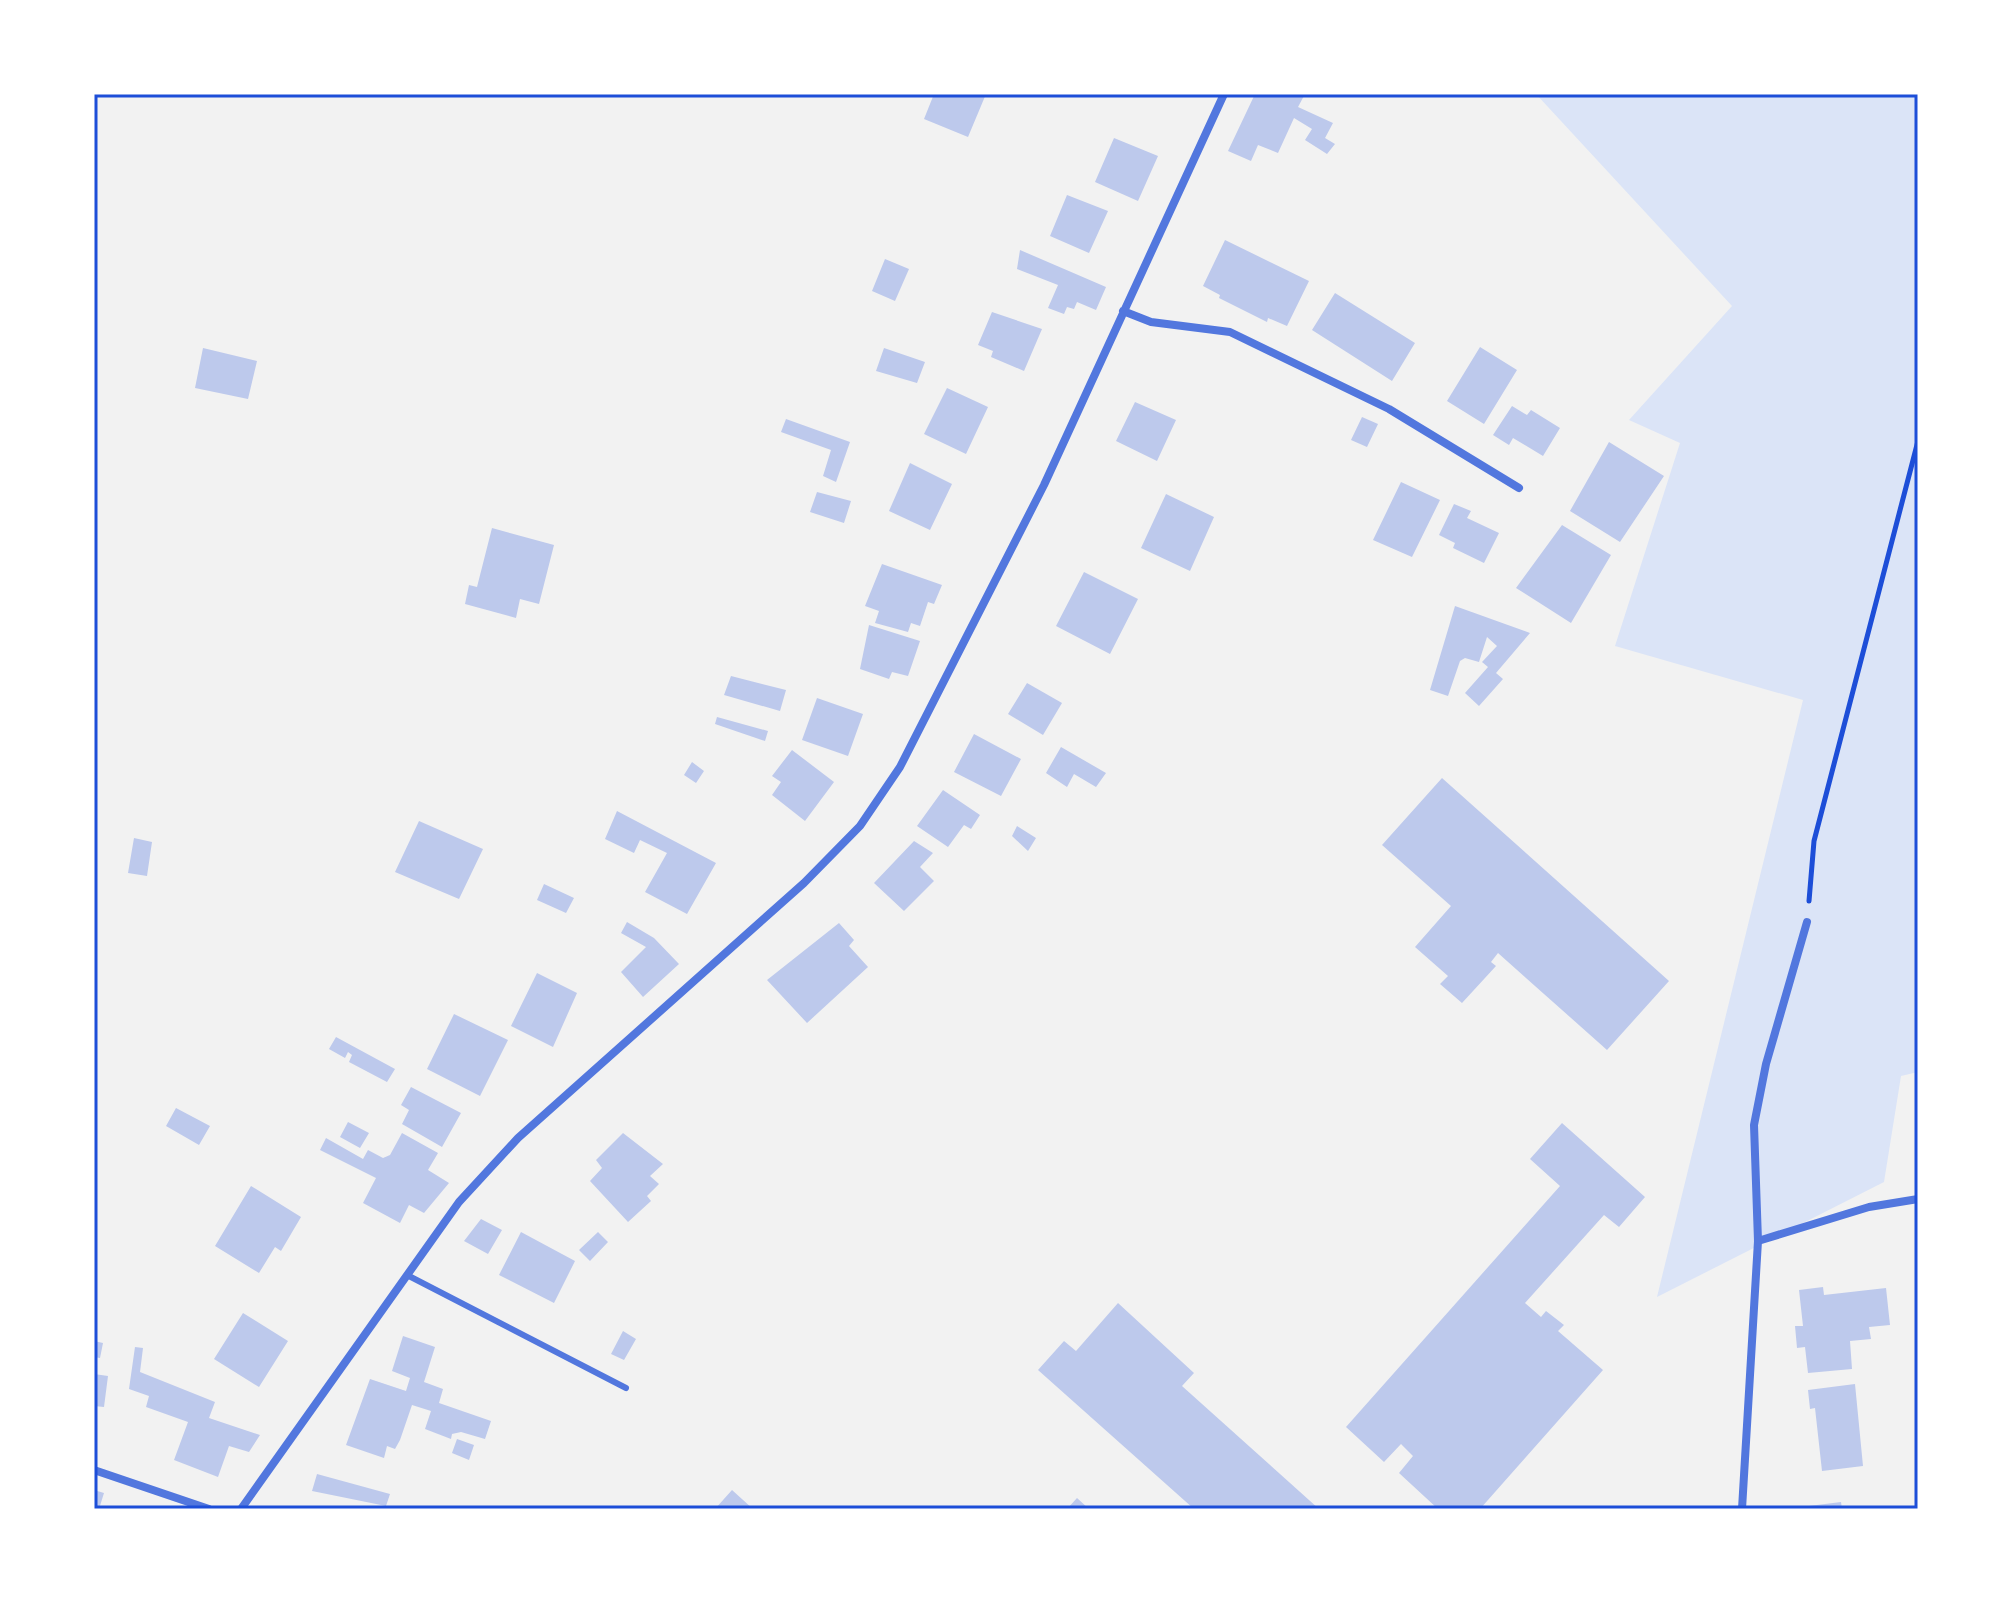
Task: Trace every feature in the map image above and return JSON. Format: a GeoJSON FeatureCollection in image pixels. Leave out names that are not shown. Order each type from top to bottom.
{"type":"FeatureCollection","features":[{"type":"Feature","properties":{"kind":"street"},"geometry":{"type":"LineString","coordinates":[[241,1509],[459,1202],[518,1138],[804,883],[860,826],[900,767],[1022,527],[1224,94]]}},
{"type":"Feature","properties":{"kind":"street"},"geometry":{"type":"LineString","coordinates":[[1123,311],[1151,322],[1230,332],[1389,409],[1519,488]]}},
{"type":"Feature","properties":{"kind":"street"},"geometry":{"type":"LineString","coordinates":[[1742,1509],[1758,1241],[1754,1125],[1766,1064],[1807,922]]}},
{"type":"Feature","properties":{"kind":"street"},"geometry":{"type":"LineString","coordinates":[[1758,1241],[1869,1207],[1918,1199]]}},
{"type":"Feature","properties":{"kind":"street"},"geometry":{"type":"LineString","coordinates":[[94,1470],[209,1509]]}},
{"type":"Feature","properties":{"kind":"lane"},"geometry":{"type":"LineString","coordinates":[[407,1275],[626,1388]]}},
{"type":"Feature","properties":{"kind":"path"},"geometry":{"type":"LineString","coordinates":[[1807,922],[1814,841],[1918,441]]}},
{"type":"Feature","properties":{"kind":"shaded area"},"geometry":{"type":"Polygon","coordinates":[[[1536,94],[1918,94],[1918,1072],[1901,1076],[1884,1182],[1657,1297],[1803,700],[1615,646],[1680,443],[1629,420],[1732,306],[1536,94]]]}},
{"type":"Feature","properties":{"kind":"building"},"geometry":{"type":"Polygon","coordinates":[[[934,94],[986,94],[968,137],[924,119],[934,94]]]}},
{"type":"Feature","properties":{"kind":"building"},"geometry":{"type":"Polygon","coordinates":[[[1255,94],[1305,94],[1298,107],[1333,123],[1325,138],[1335,144],[1327,154],[1305,140],[1312,129],[1294,118],[1278,153],[1258,145],[1251,161],[1228,151],[1255,94]]]}},
{"type":"Feature","properties":{"kind":"building"},"geometry":{"type":"Polygon","coordinates":[[[1114,138],[1158,156],[1138,201],[1095,182],[1114,138]]]}},
{"type":"Feature","properties":{"kind":"building"},"geometry":{"type":"Polygon","coordinates":[[[1067,195],[1108,211],[1089,253],[1050,236],[1067,195]]]}},
{"type":"Feature","properties":{"kind":"building"},"geometry":{"type":"Polygon","coordinates":[[[1225,240],[1309,281],[1287,326],[1268,318],[1267,322],[1219,298],[1220,295],[1203,286],[1225,240]]]}},
{"type":"Feature","properties":{"kind":"building"},"geometry":{"type":"Polygon","coordinates":[[[1020,250],[1106,287],[1096,310],[1077,302],[1074,309],[1067,307],[1064,314],[1048,308],[1058,285],[1017,269],[1020,250]]]}},
{"type":"Feature","properties":{"kind":"building"},"geometry":{"type":"Polygon","coordinates":[[[885,259],[909,269],[895,301],[872,291],[885,259]]]}},
{"type":"Feature","properties":{"kind":"building"},"geometry":{"type":"Polygon","coordinates":[[[1335,293],[1415,343],[1392,381],[1312,330],[1335,293]]]}},
{"type":"Feature","properties":{"kind":"building"},"geometry":{"type":"Polygon","coordinates":[[[992,312],[1042,329],[1024,371],[991,357],[993,351],[978,345],[992,312]]]}},
{"type":"Feature","properties":{"kind":"building"},"geometry":{"type":"Polygon","coordinates":[[[1480,347],[1517,370],[1484,424],[1447,401],[1480,347]]]}},
{"type":"Feature","properties":{"kind":"building"},"geometry":{"type":"Polygon","coordinates":[[[203,348],[257,361],[248,399],[195,388],[203,348]]]}},
{"type":"Feature","properties":{"kind":"building"},"geometry":{"type":"Polygon","coordinates":[[[884,348],[925,362],[917,383],[876,371],[884,348]]]}},
{"type":"Feature","properties":{"kind":"building"},"geometry":{"type":"Polygon","coordinates":[[[947,388],[988,407],[966,454],[924,434],[947,388]]]}},
{"type":"Feature","properties":{"kind":"building"},"geometry":{"type":"Polygon","coordinates":[[[1135,402],[1176,420],[1157,461],[1116,441],[1135,402]]]}},
{"type":"Feature","properties":{"kind":"building"},"geometry":{"type":"Polygon","coordinates":[[[1512,406],[1527,415],[1531,410],[1560,428],[1543,456],[1513,438],[1509,445],[1493,435],[1512,406]]]}},
{"type":"Feature","properties":{"kind":"building"},"geometry":{"type":"Polygon","coordinates":[[[1362,417],[1378,424],[1367,447],[1351,440],[1362,417]]]}},
{"type":"Feature","properties":{"kind":"building"},"geometry":{"type":"Polygon","coordinates":[[[786,419],[850,442],[836,482],[823,476],[831,450],[781,432],[786,419]]]}},
{"type":"Feature","properties":{"kind":"building"},"geometry":{"type":"Polygon","coordinates":[[[1609,442],[1664,476],[1620,542],[1570,511],[1609,442]]]}},
{"type":"Feature","properties":{"kind":"building"},"geometry":{"type":"Polygon","coordinates":[[[910,463],[952,484],[930,530],[889,511],[910,463]]]}},
{"type":"Feature","properties":{"kind":"building"},"geometry":{"type":"Polygon","coordinates":[[[1401,482],[1440,500],[1412,557],[1373,540],[1401,482]]]}},
{"type":"Feature","properties":{"kind":"building"},"geometry":{"type":"Polygon","coordinates":[[[817,492],[851,501],[844,523],[810,512],[817,492]]]}},
{"type":"Feature","properties":{"kind":"building"},"geometry":{"type":"Polygon","coordinates":[[[1166,494],[1214,517],[1190,571],[1141,548],[1166,494]]]}},
{"type":"Feature","properties":{"kind":"building"},"geometry":{"type":"Polygon","coordinates":[[[1454,504],[1471,511],[1467,518],[1499,533],[1484,563],[1453,548],[1455,543],[1439,535],[1454,504]]]}},
{"type":"Feature","properties":{"kind":"building"},"geometry":{"type":"Polygon","coordinates":[[[1562,525],[1611,555],[1571,623],[1516,588],[1562,525]]]}},
{"type":"Feature","properties":{"kind":"building"},"geometry":{"type":"Polygon","coordinates":[[[492,528],[554,545],[539,604],[520,599],[516,618],[465,604],[469,585],[477,587],[492,528]]]}},
{"type":"Feature","properties":{"kind":"building"},"geometry":{"type":"Polygon","coordinates":[[[882,564],[942,585],[934,604],[928,602],[920,626],[911,623],[908,632],[875,623],[879,611],[865,606],[882,564]]]}},
{"type":"Feature","properties":{"kind":"building"},"geometry":{"type":"Polygon","coordinates":[[[1084,572],[1138,599],[1110,654],[1056,626],[1084,572]]]}},
{"type":"Feature","properties":{"kind":"building"},"geometry":{"type":"Polygon","coordinates":[[[1455,606],[1530,633],[1496,673],[1503,679],[1479,706],[1465,693],[1488,667],[1482,662],[1497,646],[1487,637],[1479,662],[1465,658],[1460,661],[1448,696],[1430,690],[1455,606]]]}},
{"type":"Feature","properties":{"kind":"building"},"geometry":{"type":"Polygon","coordinates":[[[869,625],[920,641],[908,676],[892,672],[889,679],[860,669],[869,625]]]}},
{"type":"Feature","properties":{"kind":"building"},"geometry":{"type":"Polygon","coordinates":[[[731,676],[786,690],[780,711],[724,695],[731,676]]]}},
{"type":"Feature","properties":{"kind":"building"},"geometry":{"type":"Polygon","coordinates":[[[1027,683],[1062,703],[1043,735],[1008,714],[1027,683]]]}},
{"type":"Feature","properties":{"kind":"building"},"geometry":{"type":"Polygon","coordinates":[[[817,698],[863,714],[848,756],[802,740],[817,698]]]}},
{"type":"Feature","properties":{"kind":"building"},"geometry":{"type":"Polygon","coordinates":[[[717,717],[768,731],[765,741],[715,724],[717,717]]]}},
{"type":"Feature","properties":{"kind":"building"},"geometry":{"type":"Polygon","coordinates":[[[974,734],[1021,759],[1001,796],[954,772],[974,734]]]}},
{"type":"Feature","properties":{"kind":"building"},"geometry":{"type":"Polygon","coordinates":[[[1061,747],[1106,773],[1096,787],[1074,774],[1067,787],[1046,773],[1061,747]]]}},
{"type":"Feature","properties":{"kind":"building"},"geometry":{"type":"Polygon","coordinates":[[[792,750],[834,782],[805,821],[772,795],[781,782],[772,776],[792,750]]]}},
{"type":"Feature","properties":{"kind":"building"},"geometry":{"type":"Polygon","coordinates":[[[692,762],[704,771],[696,783],[684,775],[692,762]]]}},
{"type":"Feature","properties":{"kind":"building"},"geometry":{"type":"Polygon","coordinates":[[[1442,778],[1669,981],[1607,1050],[1498,953],[1491,962],[1496,966],[1462,1003],[1440,984],[1448,976],[1415,947],[1451,906],[1382,845],[1442,778]]]}},
{"type":"Feature","properties":{"kind":"building"},"geometry":{"type":"Polygon","coordinates":[[[943,790],[980,815],[971,829],[964,825],[948,847],[917,826],[943,790]]]}},
{"type":"Feature","properties":{"kind":"building"},"geometry":{"type":"Polygon","coordinates":[[[617,811],[716,863],[687,914],[645,892],[667,853],[640,840],[634,853],[605,839],[617,811]]]}},
{"type":"Feature","properties":{"kind":"building"},"geometry":{"type":"Polygon","coordinates":[[[419,821],[483,849],[459,899],[395,872],[419,821]]]}},
{"type":"Feature","properties":{"kind":"building"},"geometry":{"type":"Polygon","coordinates":[[[1017,826],[1036,838],[1028,851],[1012,836],[1017,826]]]}},
{"type":"Feature","properties":{"kind":"building"},"geometry":{"type":"Polygon","coordinates":[[[134,838],[152,842],[147,876],[128,873],[134,838]]]}},
{"type":"Feature","properties":{"kind":"building"},"geometry":{"type":"Polygon","coordinates":[[[914,841],[933,853],[920,867],[934,881],[904,911],[874,883],[914,841]]]}},
{"type":"Feature","properties":{"kind":"building"},"geometry":{"type":"Polygon","coordinates":[[[544,884],[574,898],[566,913],[537,900],[544,884]]]}},
{"type":"Feature","properties":{"kind":"building"},"geometry":{"type":"Polygon","coordinates":[[[627,922],[654,938],[679,964],[643,997],[621,972],[646,947],[621,933],[627,922]]]}},
{"type":"Feature","properties":{"kind":"building"},"geometry":{"type":"Polygon","coordinates":[[[839,923],[854,940],[849,946],[868,967],[807,1023],[767,980],[839,923]]]}},
{"type":"Feature","properties":{"kind":"building"},"geometry":{"type":"Polygon","coordinates":[[[537,973],[577,993],[553,1047],[511,1026],[537,973]]]}},
{"type":"Feature","properties":{"kind":"building"},"geometry":{"type":"Polygon","coordinates":[[[454,1014],[508,1040],[480,1096],[427,1069],[454,1014]]]}},
{"type":"Feature","properties":{"kind":"building"},"geometry":{"type":"Polygon","coordinates":[[[336,1037],[395,1069],[387,1082],[349,1062],[352,1055],[348,1052],[345,1058],[329,1049],[336,1037]]]}},
{"type":"Feature","properties":{"kind":"building"},"geometry":{"type":"Polygon","coordinates":[[[411,1087],[461,1113],[442,1147],[402,1124],[409,1110],[401,1105],[411,1087]]]}},
{"type":"Feature","properties":{"kind":"building"},"geometry":{"type":"Polygon","coordinates":[[[176,1108],[210,1126],[199,1145],[166,1126],[176,1108]]]}},
{"type":"Feature","properties":{"kind":"building"},"geometry":{"type":"Polygon","coordinates":[[[348,1122],[369,1133],[360,1148],[340,1137],[348,1122]]]}},
{"type":"Feature","properties":{"kind":"building"},"geometry":{"type":"Polygon","coordinates":[[[1562,1123],[1645,1197],[1619,1227],[1604,1215],[1525,1303],[1541,1317],[1546,1311],[1564,1325],[1558,1331],[1603,1370],[1480,1509],[1438,1509],[1399,1473],[1413,1456],[1401,1444],[1384,1462],[1346,1427],[1560,1186],[1530,1159],[1562,1123]]]}},
{"type":"Feature","properties":{"kind":"building"},"geometry":{"type":"Polygon","coordinates":[[[402,1133],[438,1153],[428,1170],[449,1183],[424,1213],[409,1205],[400,1223],[363,1203],[376,1178],[320,1150],[326,1138],[363,1159],[368,1150],[383,1158],[390,1155],[402,1133]]]}},
{"type":"Feature","properties":{"kind":"building"},"geometry":{"type":"Polygon","coordinates":[[[623,1133],[663,1164],[650,1176],[659,1184],[647,1196],[651,1201],[628,1222],[590,1181],[602,1168],[596,1160],[623,1133]]]}},
{"type":"Feature","properties":{"kind":"building"},"geometry":{"type":"Polygon","coordinates":[[[251,1186],[301,1217],[281,1251],[275,1247],[259,1273],[215,1246],[251,1186]]]}},
{"type":"Feature","properties":{"kind":"building"},"geometry":{"type":"Polygon","coordinates":[[[481,1219],[502,1230],[488,1254],[464,1241],[481,1219]]]}},
{"type":"Feature","properties":{"kind":"building"},"geometry":{"type":"Polygon","coordinates":[[[521,1232],[575,1261],[554,1303],[499,1275],[521,1232]]]}},
{"type":"Feature","properties":{"kind":"building"},"geometry":{"type":"Polygon","coordinates":[[[598,1232],[608,1242],[590,1261],[579,1250],[598,1232]]]}},
{"type":"Feature","properties":{"kind":"building"},"geometry":{"type":"Polygon","coordinates":[[[1823,1287],[1824,1295],[1886,1288],[1890,1325],[1869,1327],[1871,1339],[1850,1341],[1852,1369],[1808,1373],[1805,1347],[1797,1348],[1795,1326],[1803,1326],[1799,1290],[1823,1287]]]}},
{"type":"Feature","properties":{"kind":"building"},"geometry":{"type":"Polygon","coordinates":[[[1118,1303],[1194,1373],[1182,1386],[1319,1509],[1194,1509],[1038,1370],[1064,1341],[1076,1351],[1118,1303]]]}},
{"type":"Feature","properties":{"kind":"building"},"geometry":{"type":"Polygon","coordinates":[[[243,1313],[288,1341],[259,1387],[214,1359],[243,1313]]]}},
{"type":"Feature","properties":{"kind":"building"},"geometry":{"type":"Polygon","coordinates":[[[623,1331],[636,1339],[624,1360],[611,1354],[623,1331]]]}},
{"type":"Feature","properties":{"kind":"building"},"geometry":{"type":"Polygon","coordinates":[[[403,1336],[435,1347],[424,1382],[443,1389],[439,1403],[491,1421],[485,1439],[461,1432],[452,1434],[451,1439],[425,1429],[431,1411],[412,1405],[400,1440],[395,1449],[387,1446],[384,1458],[346,1445],[370,1379],[406,1391],[410,1378],[392,1371],[403,1336]]]}},
{"type":"Feature","properties":{"kind":"building"},"geometry":{"type":"Polygon","coordinates":[[[94,1341],[103,1343],[100,1358],[94,1357],[94,1341]]]}},
{"type":"Feature","properties":{"kind":"building"},"geometry":{"type":"Polygon","coordinates":[[[135,1347],[143,1348],[140,1372],[215,1402],[209,1418],[260,1435],[249,1452],[229,1446],[218,1477],[174,1460],[188,1422],[146,1407],[149,1396],[129,1389],[135,1347]]]}},
{"type":"Feature","properties":{"kind":"building"},"geometry":{"type":"Polygon","coordinates":[[[94,1374],[108,1376],[104,1407],[94,1406],[94,1374]]]}},
{"type":"Feature","properties":{"kind":"building"},"geometry":{"type":"Polygon","coordinates":[[[1855,1384],[1863,1466],[1822,1471],[1815,1408],[1810,1409],[1808,1390],[1855,1384]]]}},
{"type":"Feature","properties":{"kind":"building"},"geometry":{"type":"Polygon","coordinates":[[[457,1439],[474,1445],[469,1460],[452,1453],[457,1439]]]}},
{"type":"Feature","properties":{"kind":"building"},"geometry":{"type":"Polygon","coordinates":[[[317,1474],[390,1494],[386,1506],[312,1491],[317,1474]]]}},
{"type":"Feature","properties":{"kind":"building"},"geometry":{"type":"Polygon","coordinates":[[[94,1490],[104,1493],[99,1509],[94,1509],[94,1490]]]}},
{"type":"Feature","properties":{"kind":"building"},"geometry":{"type":"Polygon","coordinates":[[[732,1490],[753,1509],[715,1509],[732,1490]]]}},
{"type":"Feature","properties":{"kind":"building"},"geometry":{"type":"Polygon","coordinates":[[[1077,1498],[1089,1509],[1067,1509],[1077,1498]]]}},
{"type":"Feature","properties":{"kind":"building"},"geometry":{"type":"Polygon","coordinates":[[[1841,1502],[1842,1509],[1801,1509],[1801,1507],[1841,1502]]]}}]}
